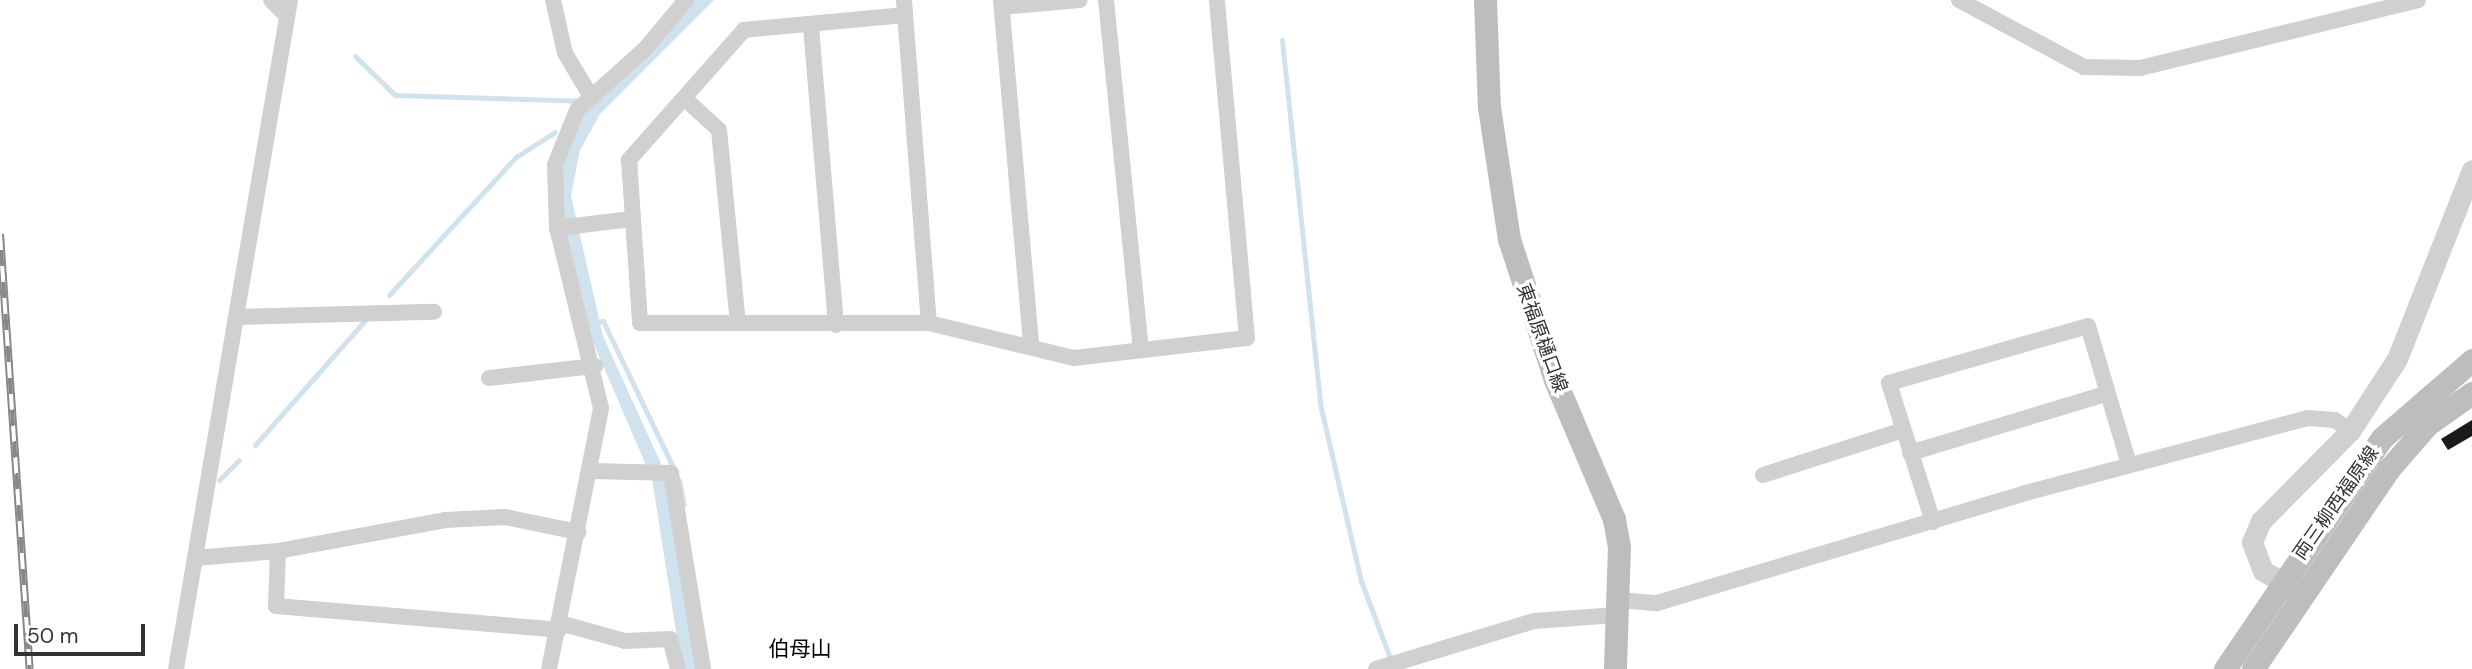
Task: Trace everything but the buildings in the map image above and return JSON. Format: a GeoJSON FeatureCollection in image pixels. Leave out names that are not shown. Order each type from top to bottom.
{"type":"FeatureCollection","features":[{"type":"Feature","properties":{"kind":"main road","name":"東福原樋口線"},"geometry":{"type":"LineString","coordinates":[[1485,0],[1489,107],[1509,239],[1555,380],[1614,519],[1618,608],[1615,669]]}},
{"type":"Feature","properties":{"kind":"main road","name":"両三柳西福原線"},"geometry":{"type":"LineString","coordinates":[[2225,669],[2279,584],[2382,439],[2472,360]]}},
{"type":"Feature","properties":{"kind":"main road","name":"両三柳西福原線"},"geometry":{"type":"LineString","coordinates":[[2253,669],[2411,441],[2472,393]]}},
{"type":"Feature","properties":{"kind":"street"},"geometry":{"type":"LineString","coordinates":[[176,669],[288,8],[271,0]]}},
{"type":"Feature","properties":{"kind":"street"},"geometry":{"type":"LineString","coordinates":[[553,0],[565,53],[590,95]]}},
{"type":"Feature","properties":{"kind":"street"},"geometry":{"type":"LineString","coordinates":[[549,669],[593,471],[601,408],[594,366],[556,228],[555,165],[569,123],[590,95],[645,49],[685,0]]}},
{"type":"Feature","properties":{"kind":"street"},"geometry":{"type":"LineString","coordinates":[[1031,346],[1001,4],[1080,0]]}},
{"type":"Feature","properties":{"kind":"street"},"geometry":{"type":"LineString","coordinates":[[1106,0],[1141,350]]}},
{"type":"Feature","properties":{"kind":"street"},"geometry":{"type":"LineString","coordinates":[[929,323],[905,7],[811,27],[744,30],[629,160],[640,323],[929,323],[1074,358],[1247,338],[1217,0]]}},
{"type":"Feature","properties":{"kind":"street"},"geometry":{"type":"LineString","coordinates":[[1959,0],[2084,66],[2140,68],[2418,0]]}},
{"type":"Feature","properties":{"kind":"street"},"geometry":{"type":"LineString","coordinates":[[811,27],[836,325]]}},
{"type":"Feature","properties":{"kind":"street"},"geometry":{"type":"LineString","coordinates":[[684,98],[719,130],[738,323]]}},
{"type":"Feature","properties":{"kind":"street"},"geometry":{"type":"LineString","coordinates":[[2305,592],[2279,584],[2254,555],[2261,521],[2350,431],[2397,359],[2472,170]]}},
{"type":"Feature","properties":{"kind":"street"},"geometry":{"type":"LineString","coordinates":[[556,228],[631,219]]}},
{"type":"Feature","properties":{"kind":"street"},"geometry":{"type":"LineString","coordinates":[[237,317],[434,312]]}},
{"type":"Feature","properties":{"kind":"street"},"geometry":{"type":"LineString","coordinates":[[1933,522],[1889,383],[2088,326],[2106,394],[2129,464]]}},
{"type":"Feature","properties":{"kind":"street"},"geometry":{"type":"LineString","coordinates":[[489,378],[594,366]]}},
{"type":"Feature","properties":{"kind":"street"},"geometry":{"type":"LineString","coordinates":[[1910,453],[2106,394]]}},
{"type":"Feature","properties":{"kind":"street"},"geometry":{"type":"LineString","coordinates":[[1376,669],[1534,621],[1657,603],[2129,464],[2307,418],[2335,420],[2350,431]]}},
{"type":"Feature","properties":{"kind":"street"},"geometry":{"type":"LineString","coordinates":[[1763,475],[1903,430]]}},
{"type":"Feature","properties":{"kind":"street"},"geometry":{"type":"LineString","coordinates":[[593,471],[671,473],[703,669]]}},
{"type":"Feature","properties":{"kind":"street"},"geometry":{"type":"LineString","coordinates":[[195,558],[278,551],[445,520],[505,517],[578,532]]}},
{"type":"Feature","properties":{"kind":"street"},"geometry":{"type":"LineString","coordinates":[[278,551],[276,606],[560,626],[625,641],[670,639],[678,669]]}},
{"type":"Feature","properties":{"kind":"water"},"geometry":{"type":"Polygon","coordinates":[[[694,0],[714,0],[600,114],[580,150],[571,196],[603,336],[668,479],[699,669],[682,669],[652,479],[586,326],[559,212],[559,177],[580,118],[694,0]]]}},
{"type":"Feature","properties":{"kind":"waterway"},"geometry":{"type":"LineString","coordinates":[[1282,40],[1321,408],[1361,581],[1392,663]]}},
{"type":"Feature","properties":{"kind":"waterway"},"geometry":{"type":"LineString","coordinates":[[355,56],[395,95],[581,101]]}},
{"type":"Feature","properties":{"kind":"waterway"},"geometry":{"type":"LineString","coordinates":[[389,295],[516,157],[555,132]]}},
{"type":"Feature","properties":{"kind":"waterway"},"geometry":{"type":"LineString","coordinates":[[255,445],[368,317]]}},
{"type":"Feature","properties":{"kind":"waterway"},"geometry":{"type":"LineString","coordinates":[[594,323],[603,321],[675,471]]}},
{"type":"Feature","properties":{"kind":"waterway"},"geometry":{"type":"LineString","coordinates":[[219,480],[239,460]]}},
{"type":"Feature","properties":{"kind":"waterway"},"geometry":{"type":"LineString","coordinates":[[679,480],[684,505]]}},
{"type":"Feature","properties":{"kind":"railway"},"geometry":{"type":"LineString","coordinates":[[0,234],[30,669]]}},
{"type":"Feature","properties":{"kind":"district","name":"伯母山"},"geometry":{"type":"Point","coordinates":[800,649]}}]}
